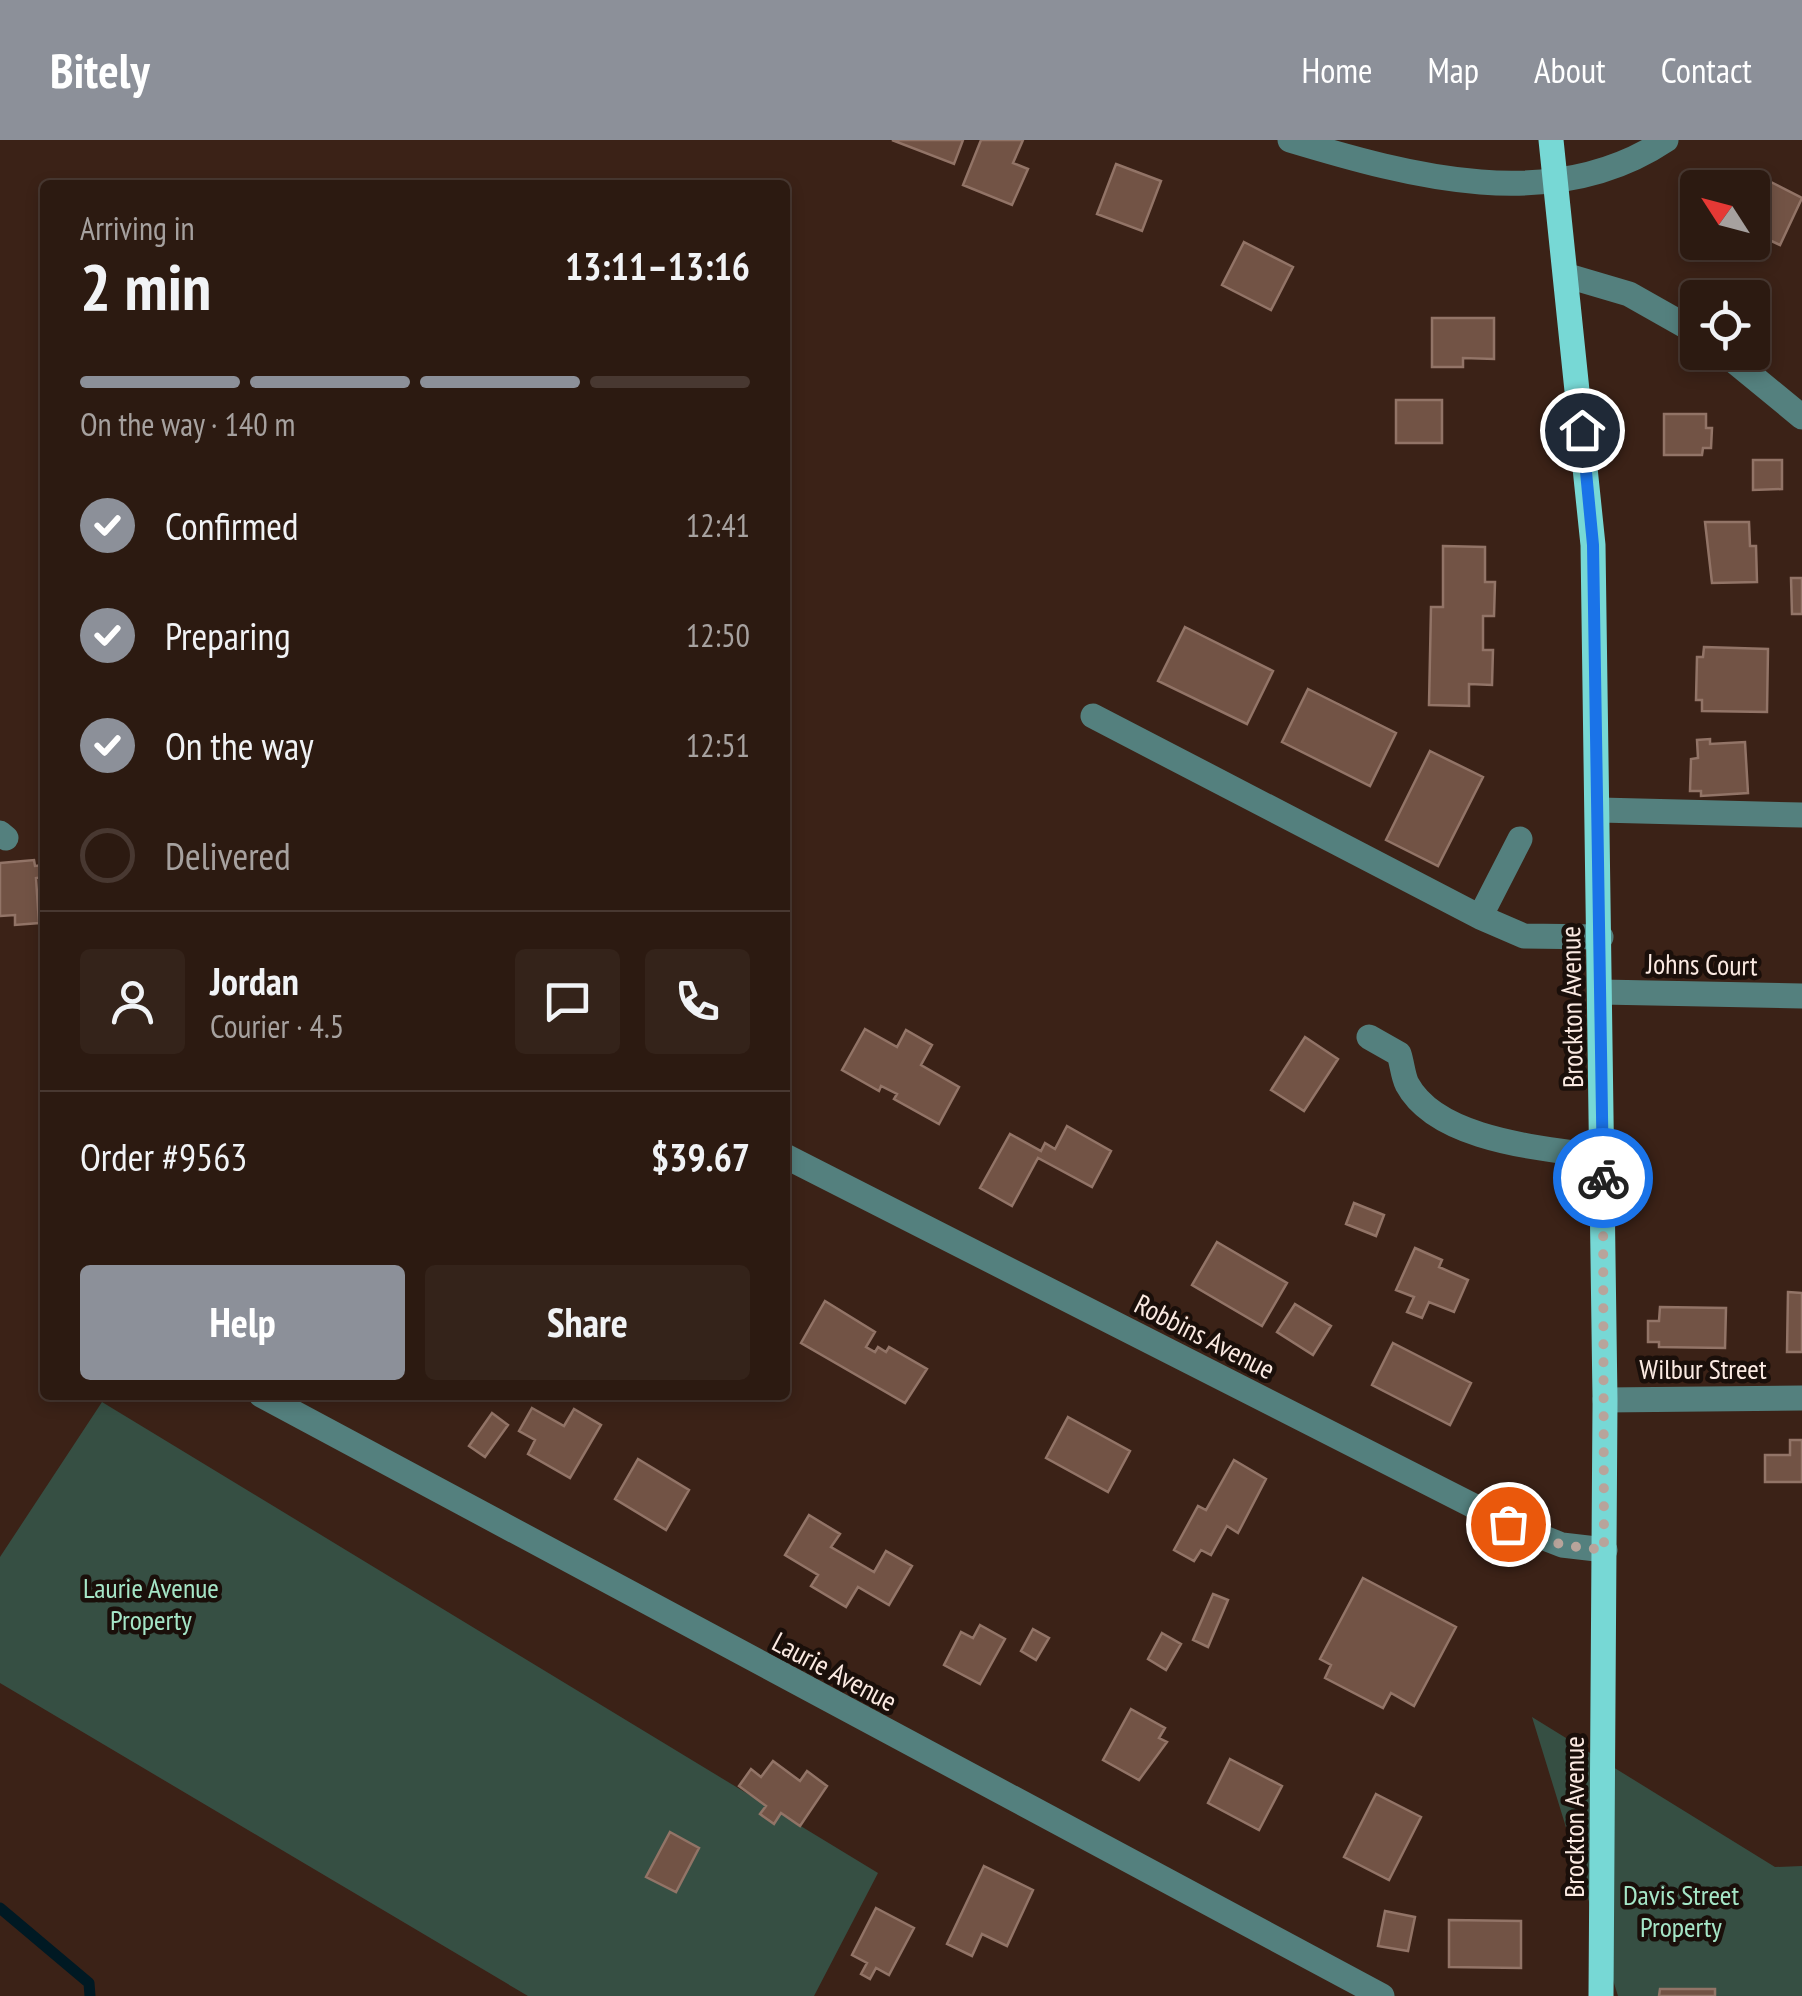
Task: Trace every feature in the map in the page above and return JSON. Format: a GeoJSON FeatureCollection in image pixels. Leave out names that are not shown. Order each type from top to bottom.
{"type":"FeatureCollection","features":[{"type":"Feature","properties":{"kind":"main road","name":"Brockton Avenue"},"geometry":{"type":"LineString","coordinates":[[1550,140],[1568,276],[1593,545],[1600,810],[1605,1400],[1602,1996]]}},
{"type":"Feature","properties":{"kind":"street"},"geometry":{"type":"LineString","coordinates":[[1290,140],[1440,178],[1556,182],[1611,171],[1666,140]]}},
{"type":"Feature","properties":{"kind":"street"},"geometry":{"type":"LineString","coordinates":[[1568,276],[1629,294],[1680,324]]}},
{"type":"Feature","properties":{"kind":"street"},"geometry":{"type":"LineString","coordinates":[[1745,370],[1802,417]]}},
{"type":"Feature","properties":{"kind":"street"},"geometry":{"type":"LineString","coordinates":[[1093,716],[1480,918],[1524,936],[1600,937]]}},
{"type":"Feature","properties":{"kind":"street"},"geometry":{"type":"LineString","coordinates":[[1600,810],[1802,815]]}},
{"type":"Feature","properties":{"kind":"street"},"geometry":{"type":"LineString","coordinates":[[1480,918],[1520,838]]}},
{"type":"Feature","properties":{"kind":"street","name":"Johns Court"},"geometry":{"type":"LineString","coordinates":[[1601,992],[1802,996]]}},
{"type":"Feature","properties":{"kind":"street"},"geometry":{"type":"LineString","coordinates":[[1369,1037],[1399,1054],[1406,1084],[1446,1120],[1510,1142],[1603,1157]]}},
{"type":"Feature","properties":{"kind":"street","name":"Robbins Avenue"},"geometry":{"type":"LineString","coordinates":[[790,1159],[1508,1524],[1562,1545],[1604,1550]]}},
{"type":"Feature","properties":{"kind":"street","name":"Wilbur Street"},"geometry":{"type":"LineString","coordinates":[[1605,1400],[1802,1398]]}},
{"type":"Feature","properties":{"kind":"street","name":"Laurie Avenue"},"geometry":{"type":"LineString","coordinates":[[270,1400],[1382,1996]]}},
{"type":"Feature","properties":{"kind":"green space","name":"Laurie Avenue Property"},"geometry":{"type":"Polygon","coordinates":[[[102,1402],[878,1873],[814,1996],[528,1996],[0,1683],[0,1557],[102,1402]]]}},
{"type":"Feature","properties":{"kind":"green space","name":"Davis Street Property"},"geometry":{"type":"Polygon","coordinates":[[[1532,1717],[1775,1867],[1802,1866],[1802,1996],[1618,1996],[1532,1717]]]}},
{"type":"Feature","properties":{"kind":"building"},"geometry":{"type":"Polygon","coordinates":[[[892,140],[963,140],[954,164],[892,140]]]}},
{"type":"Feature","properties":{"kind":"building"},"geometry":{"type":"Polygon","coordinates":[[[981,140],[1023,140],[1013,163],[1028,169],[1012,205],[963,185],[981,140]]]}},
{"type":"Feature","properties":{"kind":"building"},"geometry":{"type":"Polygon","coordinates":[[[1116,164],[1161,181],[1142,231],[1097,214],[1116,164]]]}},
{"type":"Feature","properties":{"kind":"building"},"geometry":{"type":"Polygon","coordinates":[[[1770,182],[1802,198],[1780,245],[1770,240],[1770,182]]]}},
{"type":"Feature","properties":{"kind":"building"},"geometry":{"type":"Polygon","coordinates":[[[1244,242],[1293,267],[1271,310],[1222,285],[1244,242]]]}},
{"type":"Feature","properties":{"kind":"building"},"geometry":{"type":"Polygon","coordinates":[[[1432,318],[1494,318],[1494,359],[1463,358],[1463,367],[1432,367],[1432,318]]]}},
{"type":"Feature","properties":{"kind":"building"},"geometry":{"type":"Polygon","coordinates":[[[1396,400],[1442,400],[1442,443],[1396,443],[1396,400]]]}},
{"type":"Feature","properties":{"kind":"building"},"geometry":{"type":"Polygon","coordinates":[[[1664,414],[1706,414],[1706,428],[1712,428],[1711,448],[1703,448],[1702,455],[1664,455],[1664,414]]]}},
{"type":"Feature","properties":{"kind":"building"},"geometry":{"type":"Polygon","coordinates":[[[1753,460],[1782,460],[1782,489],[1753,490],[1753,460]]]}},
{"type":"Feature","properties":{"kind":"building"},"geometry":{"type":"Polygon","coordinates":[[[1705,522],[1749,522],[1750,546],[1756,546],[1757,582],[1712,583],[1705,522]]]}},
{"type":"Feature","properties":{"kind":"building"},"geometry":{"type":"Polygon","coordinates":[[[1443,546],[1485,547],[1485,582],[1495,582],[1494,616],[1483,616],[1483,650],[1493,650],[1492,685],[1469,684],[1469,706],[1429,705],[1431,607],[1443,607],[1443,546]]]}},
{"type":"Feature","properties":{"kind":"building"},"geometry":{"type":"Polygon","coordinates":[[[1791,578],[1802,578],[1802,614],[1792,614],[1791,578]]]}},
{"type":"Feature","properties":{"kind":"building"},"geometry":{"type":"Polygon","coordinates":[[[1185,627],[1273,671],[1247,724],[1158,681],[1185,627]]]}},
{"type":"Feature","properties":{"kind":"building"},"geometry":{"type":"Polygon","coordinates":[[[1704,647],[1768,649],[1767,712],[1702,711],[1702,700],[1696,700],[1697,657],[1703,657],[1704,647]]]}},
{"type":"Feature","properties":{"kind":"building"},"geometry":{"type":"Polygon","coordinates":[[[1308,689],[1396,733],[1370,786],[1282,742],[1308,689]]]}},
{"type":"Feature","properties":{"kind":"building"},"geometry":{"type":"Polygon","coordinates":[[[1710,739],[1710,744],[1745,742],[1748,793],[1701,796],[1701,791],[1690,791],[1691,759],[1698,758],[1697,740],[1710,739]]]}},
{"type":"Feature","properties":{"kind":"building"},"geometry":{"type":"Polygon","coordinates":[[[1430,751],[1483,777],[1438,866],[1386,840],[1430,751]]]}},
{"type":"Feature","properties":{"kind":"building"},"geometry":{"type":"Polygon","coordinates":[[[34,860],[35,866],[40,866],[40,878],[36,878],[39,923],[15,925],[15,915],[0,916],[0,863],[34,860]]]}},
{"type":"Feature","properties":{"kind":"building"},"geometry":{"type":"Polygon","coordinates":[[[865,1029],[897,1047],[906,1030],[932,1045],[921,1065],[959,1087],[939,1124],[894,1099],[897,1094],[881,1086],[879,1091],[842,1070],[865,1029]]]}},
{"type":"Feature","properties":{"kind":"building"},"geometry":{"type":"Polygon","coordinates":[[[1305,1037],[1338,1059],[1304,1111],[1271,1090],[1305,1037]]]}},
{"type":"Feature","properties":{"kind":"building"},"geometry":{"type":"Polygon","coordinates":[[[1067,1126],[1111,1151],[1092,1187],[1038,1158],[1012,1206],[980,1188],[1010,1134],[1041,1151],[1045,1143],[1055,1149],[1067,1126]]]}},
{"type":"Feature","properties":{"kind":"building"},"geometry":{"type":"Polygon","coordinates":[[[1354,1203],[1384,1215],[1376,1236],[1346,1224],[1354,1203]]]}},
{"type":"Feature","properties":{"kind":"building"},"geometry":{"type":"Polygon","coordinates":[[[1217,1242],[1287,1283],[1262,1326],[1192,1285],[1217,1242]]]}},
{"type":"Feature","properties":{"kind":"building"},"geometry":{"type":"Polygon","coordinates":[[[1415,1248],[1442,1260],[1439,1267],[1468,1280],[1454,1312],[1429,1302],[1422,1318],[1407,1312],[1414,1297],[1396,1290],[1415,1248]]]}},
{"type":"Feature","properties":{"kind":"building"},"geometry":{"type":"Polygon","coordinates":[[[1788,1292],[1802,1293],[1802,1352],[1787,1352],[1788,1292]]]}},
{"type":"Feature","properties":{"kind":"building"},"geometry":{"type":"Polygon","coordinates":[[[825,1301],[875,1332],[866,1347],[886,1352],[889,1347],[927,1369],[905,1403],[801,1343],[825,1301]]]}},
{"type":"Feature","properties":{"kind":"building"},"geometry":{"type":"Polygon","coordinates":[[[1295,1304],[1331,1326],[1313,1355],[1277,1332],[1295,1304]]]}},
{"type":"Feature","properties":{"kind":"building"},"geometry":{"type":"Polygon","coordinates":[[[1660,1307],[1726,1308],[1725,1348],[1659,1347],[1659,1342],[1648,1342],[1648,1321],[1659,1321],[1660,1307]]]}},
{"type":"Feature","properties":{"kind":"building"},"geometry":{"type":"Polygon","coordinates":[[[1393,1343],[1471,1383],[1450,1425],[1372,1385],[1393,1343]]]}},
{"type":"Feature","properties":{"kind":"building"},"geometry":{"type":"Polygon","coordinates":[[[532,1408],[564,1426],[574,1409],[601,1425],[570,1478],[528,1454],[535,1440],[519,1431],[532,1408]]]}},
{"type":"Feature","properties":{"kind":"building"},"geometry":{"type":"Polygon","coordinates":[[[492,1413],[508,1425],[485,1457],[469,1446],[492,1413]]]}},
{"type":"Feature","properties":{"kind":"building"},"geometry":{"type":"Polygon","coordinates":[[[1068,1417],[1130,1451],[1108,1492],[1046,1458],[1068,1417]]]}},
{"type":"Feature","properties":{"kind":"building"},"geometry":{"type":"Polygon","coordinates":[[[1790,1440],[1802,1440],[1802,1482],[1765,1482],[1765,1455],[1790,1455],[1790,1440]]]}},
{"type":"Feature","properties":{"kind":"building"},"geometry":{"type":"Polygon","coordinates":[[[638,1459],[689,1490],[666,1530],[615,1499],[638,1459]]]}},
{"type":"Feature","properties":{"kind":"building"},"geometry":{"type":"Polygon","coordinates":[[[1234,1460],[1266,1479],[1238,1533],[1227,1526],[1211,1555],[1201,1550],[1194,1561],[1174,1550],[1198,1506],[1206,1510],[1234,1460]]]}},
{"type":"Feature","properties":{"kind":"building"},"geometry":{"type":"Polygon","coordinates":[[[809,1515],[840,1534],[831,1547],[874,1572],[886,1551],[912,1566],[889,1605],[858,1587],[846,1607],[811,1586],[818,1575],[785,1555],[809,1515]]]}},
{"type":"Feature","properties":{"kind":"building"},"geometry":{"type":"Polygon","coordinates":[[[1363,1578],[1456,1627],[1414,1706],[1391,1693],[1383,1708],[1325,1678],[1331,1665],[1320,1659],[1363,1578]]]}},
{"type":"Feature","properties":{"kind":"building"},"geometry":{"type":"Polygon","coordinates":[[[1213,1594],[1228,1600],[1208,1647],[1193,1640],[1213,1594]]]}},
{"type":"Feature","properties":{"kind":"building"},"geometry":{"type":"Polygon","coordinates":[[[980,1625],[1005,1639],[980,1684],[944,1665],[961,1632],[973,1638],[980,1625]]]}},
{"type":"Feature","properties":{"kind":"building"},"geometry":{"type":"Polygon","coordinates":[[[1033,1629],[1049,1638],[1036,1660],[1021,1651],[1033,1629]]]}},
{"type":"Feature","properties":{"kind":"building"},"geometry":{"type":"Polygon","coordinates":[[[1162,1633],[1181,1644],[1166,1670],[1148,1659],[1162,1633]]]}},
{"type":"Feature","properties":{"kind":"building"},"geometry":{"type":"Polygon","coordinates":[[[1131,1709],[1165,1728],[1159,1738],[1167,1742],[1139,1780],[1103,1760],[1131,1709]]]}},
{"type":"Feature","properties":{"kind":"building"},"geometry":{"type":"Polygon","coordinates":[[[1230,1759],[1282,1786],[1259,1830],[1208,1803],[1230,1759]]]}},
{"type":"Feature","properties":{"kind":"building"},"geometry":{"type":"Polygon","coordinates":[[[773,1761],[800,1781],[807,1771],[827,1786],[800,1826],[781,1813],[774,1824],[760,1814],[766,1806],[739,1786],[751,1769],[761,1777],[773,1761]]]}},
{"type":"Feature","properties":{"kind":"building"},"geometry":{"type":"Polygon","coordinates":[[[1376,1794],[1421,1817],[1389,1880],[1344,1857],[1376,1794]]]}},
{"type":"Feature","properties":{"kind":"building"},"geometry":{"type":"Polygon","coordinates":[[[670,1832],[699,1848],[676,1892],[646,1877],[670,1832]]]}},
{"type":"Feature","properties":{"kind":"building"},"geometry":{"type":"Polygon","coordinates":[[[984,1866],[1033,1890],[1007,1946],[982,1934],[972,1956],[947,1944],[984,1866]]]}},
{"type":"Feature","properties":{"kind":"building"},"geometry":{"type":"Polygon","coordinates":[[[876,1908],[914,1928],[889,1975],[876,1968],[870,1979],[861,1974],[867,1963],[852,1955],[876,1908]]]}},
{"type":"Feature","properties":{"kind":"building"},"geometry":{"type":"Polygon","coordinates":[[[1385,1911],[1415,1917],[1408,1951],[1378,1946],[1385,1911]]]}},
{"type":"Feature","properties":{"kind":"building"},"geometry":{"type":"Polygon","coordinates":[[[1449,1920],[1521,1921],[1521,1968],[1449,1967],[1449,1920]]]}},
{"type":"Feature","properties":{"kind":"building"},"geometry":{"type":"Polygon","coordinates":[[[1660,1989],[1715,1989],[1715,1996],[1659,1996],[1660,1989]]]}},
{"type":"Feature","properties":{"kind":"waterway"},"geometry":{"type":"LineString","coordinates":[[0,1908],[89,1983],[90,1996]]}},
{"type":"Feature","properties":{"kind":"way so far"},"geometry":{"type":"LineString","coordinates":[[1508,1524],[1562,1545],[1604,1550],[1603,1178]]}},
{"type":"Feature","properties":{"kind":"route"},"geometry":{"type":"LineString","coordinates":[[1582,430],[1593,545],[1603,1178]]}}]}
